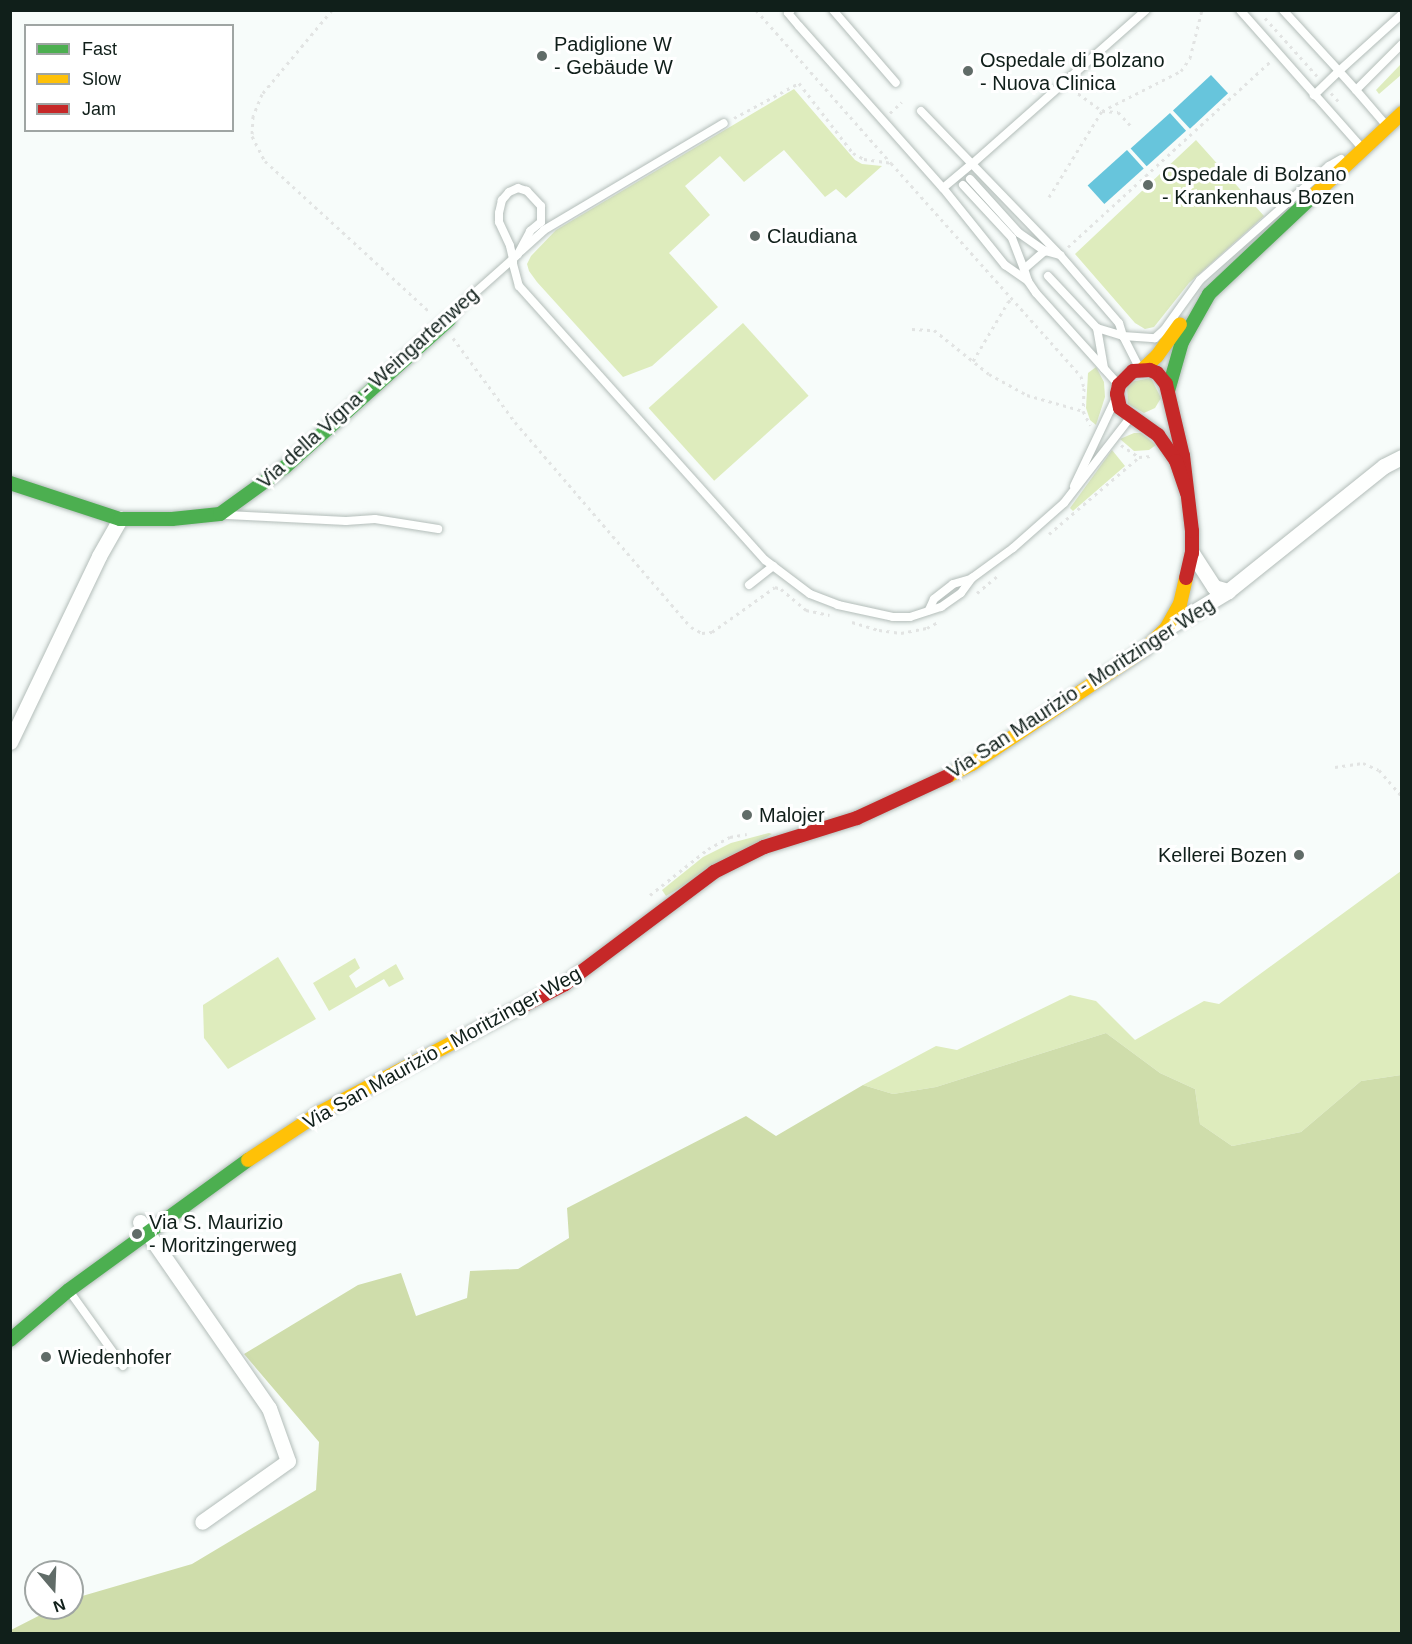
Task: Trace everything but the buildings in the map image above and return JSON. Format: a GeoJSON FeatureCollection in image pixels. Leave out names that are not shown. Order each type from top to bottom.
{"type":"FeatureCollection","features":[{"type":"Feature","properties":{"kind":"main road"},"geometry":{"type":"LineString","coordinates":[[1134,419],[1157,416],[1169,393],[1182,342],[1209,294],[1401,113]]}},
{"type":"Feature","properties":{"kind":"main road"},"geometry":{"type":"LineString","coordinates":[[1187,493],[1176,462],[1161,451],[1149,426],[1134,419],[1120,408],[1118,390],[1125,377],[1142,369],[1157,356],[1192,302],[1208,284],[1348,155],[1362,148]]}},
{"type":"Feature","properties":{"kind":"main road","name":"Via della Vigna - Weingartenweg"},"geometry":{"type":"LineString","coordinates":[[10,483],[120,519],[171,519],[220,514],[285,467],[449,320]]}},
{"type":"Feature","properties":{"kind":"main road"},"geometry":{"type":"LineString","coordinates":[[1142,369],[1157,373],[1169,393],[1183,456],[1187,493],[1192,554],[1180,604],[1166,628]]}},
{"type":"Feature","properties":{"kind":"main road","name":"Via San Maurizio - Moritzinger Weg"},"geometry":{"type":"LineString","coordinates":[[10,1340],[144,1227],[321,1112],[565,984],[714,872],[764,847],[857,818],[910,796],[972,764],[1145,649],[1166,628]]}},
{"type":"Feature","properties":{"kind":"street","name":"Via San Maurizio - Moritzinger Weg"},"geometry":{"type":"LineString","coordinates":[[1166,628],[1228,591],[1384,466],[1401,457]]}},
{"type":"Feature","properties":{"kind":"street"},"geometry":{"type":"LineString","coordinates":[[10,742],[99,556],[120,519]]}},
{"type":"Feature","properties":{"kind":"street"},"geometry":{"type":"LineString","coordinates":[[1192,554],[1214,587],[1228,591]]}},
{"type":"Feature","properties":{"kind":"street"},"geometry":{"type":"LineString","coordinates":[[144,1227],[269,1408],[288,1461],[201,1522]]}},
{"type":"Feature","properties":{"kind":"lane"},"geometry":{"type":"LineString","coordinates":[[791,10],[788,13],[943,188],[1005,265],[1028,281],[1107,372]]}},
{"type":"Feature","properties":{"kind":"lane"},"geometry":{"type":"LineString","coordinates":[[833,10],[896,83]]}},
{"type":"Feature","properties":{"kind":"lane"},"geometry":{"type":"LineString","coordinates":[[943,188],[1146,10]]}},
{"type":"Feature","properties":{"kind":"lane"},"geometry":{"type":"LineString","coordinates":[[1240,10],[1362,148]]}},
{"type":"Feature","properties":{"kind":"lane"},"geometry":{"type":"LineString","coordinates":[[1283,10],[1387,126]]}},
{"type":"Feature","properties":{"kind":"lane"},"geometry":{"type":"LineString","coordinates":[[1314,95],[1401,14]]}},
{"type":"Feature","properties":{"kind":"lane"},"geometry":{"type":"LineString","coordinates":[[1356,90],[1401,44]]}},
{"type":"Feature","properties":{"kind":"lane"},"geometry":{"type":"LineString","coordinates":[[921,111],[1060,255],[1119,323],[1123,336],[1142,369]]}},
{"type":"Feature","properties":{"kind":"lane","name":"Via della Vigna - Weingartenweg"},"geometry":{"type":"LineString","coordinates":[[449,320],[544,230],[724,123]]}},
{"type":"Feature","properties":{"kind":"lane"},"geometry":{"type":"LineString","coordinates":[[1097,328],[1123,336],[1148,339],[1160,334],[1200,280],[1329,166],[1348,155]]}},
{"type":"Feature","properties":{"kind":"lane"},"geometry":{"type":"LineString","coordinates":[[1028,281],[1012,238],[967,182],[1019,233],[1045,251],[1060,255]]}},
{"type":"Feature","properties":{"kind":"lane"},"geometry":{"type":"LineString","coordinates":[[515,256],[530,231],[541,222],[542,214],[541,206],[527,192],[518,188],[502,200],[499,222],[515,256],[519,286],[666,452],[773,566],[810,594],[848,608],[893,617],[910,617],[941,607],[960,593],[972,578],[1014,548],[1071,493],[1112,440],[1134,419]]}},
{"type":"Feature","properties":{"kind":"lane"},"geometry":{"type":"LineString","coordinates":[[1024,269],[1045,251]]}},
{"type":"Feature","properties":{"kind":"lane"},"geometry":{"type":"LineString","coordinates":[[1048,276],[1097,328],[1101,342],[1101,362],[1118,390],[1101,432],[1071,493]]}},
{"type":"Feature","properties":{"kind":"lane","name":"Via della Vigna - Weingartenweg"},"geometry":{"type":"LineString","coordinates":[[220,514],[346,521],[375,519],[438,529]]}},
{"type":"Feature","properties":{"kind":"lane"},"geometry":{"type":"LineString","coordinates":[[749,585],[773,566]]}},
{"type":"Feature","properties":{"kind":"lane"},"geometry":{"type":"LineString","coordinates":[[69,1290],[123,1366]]}},
{"type":"Feature","properties":{"kind":"path"},"geometry":{"type":"LineString","coordinates":[[756,10],[1081,375],[1084,388],[1083,411],[1088,424],[1101,432]]}},
{"type":"Feature","properties":{"kind":"path"},"geometry":{"type":"LineString","coordinates":[[1050,197],[1102,111],[1181,71],[1190,58],[1202,10]]}},
{"type":"Feature","properties":{"kind":"path"},"geometry":{"type":"LineString","coordinates":[[1060,255],[1279,54]]}},
{"type":"Feature","properties":{"kind":"path"},"geometry":{"type":"LineString","coordinates":[[724,123],[798,82],[853,153],[864,159],[891,164]]}},
{"type":"Feature","properties":{"kind":"path"},"geometry":{"type":"LineString","coordinates":[[1064,83],[1102,111],[1118,112],[1130,125]]}},
{"type":"Feature","properties":{"kind":"path"},"geometry":{"type":"LineString","coordinates":[[973,361],[1015,292]]}},
{"type":"Feature","properties":{"kind":"path"},"geometry":{"type":"LineString","coordinates":[[912,329],[934,330],[989,374],[1027,395],[1083,411]]}},
{"type":"Feature","properties":{"kind":"path"},"geometry":{"type":"LineString","coordinates":[[1112,440],[1139,457],[1161,451]]}},
{"type":"Feature","properties":{"kind":"path"},"geometry":{"type":"LineString","coordinates":[[1335,767],[1363,763],[1379,770],[1401,796]]}},
{"type":"Feature","properties":{"kind":"green space"},"geometry":{"type":"Polygon","coordinates":[[[1401,64],[1401,75],[1379,94],[1376,90],[1401,64]]]}},
{"type":"Feature","properties":{"kind":"green space"},"geometry":{"type":"Polygon","coordinates":[[[794,89],[855,160],[862,164],[882,166],[846,198],[836,189],[825,197],[784,150],[744,182],[720,156],[685,186],[710,215],[669,253],[718,307],[652,366],[623,377],[537,282],[527,264],[531,256],[556,230],[794,89]]]}},
{"type":"Feature","properties":{"kind":"green space"},"geometry":{"type":"Polygon","coordinates":[[[1196,140],[1264,216],[1189,283],[1154,327],[1145,329],[1135,323],[1075,254],[1196,140]]]}},
{"type":"Feature","properties":{"kind":"green space"},"geometry":{"type":"Polygon","coordinates":[[[743,323],[809,396],[714,481],[649,408],[743,323]]]}},
{"type":"Feature","properties":{"kind":"green space"},"geometry":{"type":"Polygon","coordinates":[[[1096,367],[1104,382],[1105,397],[1096,425],[1090,420],[1086,408],[1088,373],[1096,367]]]}},
{"type":"Feature","properties":{"kind":"green space"},"geometry":{"type":"Polygon","coordinates":[[[1151,378],[1161,398],[1155,408],[1144,413],[1128,404],[1127,387],[1130,382],[1151,378]]]}},
{"type":"Feature","properties":{"kind":"green space"},"geometry":{"type":"Polygon","coordinates":[[[1134,433],[1141,433],[1156,445],[1149,450],[1134,451],[1120,439],[1134,433]]]}},
{"type":"Feature","properties":{"kind":"green space"},"geometry":{"type":"Polygon","coordinates":[[[1112,450],[1125,466],[1073,511],[1070,508],[1112,450]]]}},
{"type":"Feature","properties":{"kind":"green space"},"geometry":{"type":"Polygon","coordinates":[[[772,834],[666,896],[662,890],[703,857],[731,843],[772,834]]]}},
{"type":"Feature","properties":{"kind":"green space"},"geometry":{"type":"Polygon","coordinates":[[[1401,871],[1401,1075],[1361,1081],[1301,1132],[1232,1146],[1200,1124],[1195,1089],[1160,1073],[1106,1033],[936,1087],[893,1094],[863,1085],[936,1046],[957,1050],[1070,995],[1096,1001],[1135,1040],[1204,1001],[1219,1004],[1401,871]]]}},
{"type":"Feature","properties":{"kind":"green space"},"geometry":{"type":"Polygon","coordinates":[[[278,957],[316,1019],[228,1069],[204,1038],[203,1005],[278,957]]]}},
{"type":"Feature","properties":{"kind":"green space"},"geometry":{"type":"Polygon","coordinates":[[[355,958],[360,968],[349,976],[356,988],[396,964],[404,979],[389,987],[384,979],[329,1011],[313,983],[355,958]]]}},
{"type":"Feature","properties":{"kind":"green space"},"geometry":{"type":"Polygon","coordinates":[[[1106,1033],[1160,1073],[1195,1089],[1200,1124],[1232,1146],[1301,1132],[1361,1081],[1401,1075],[1401,1633],[11,1633],[11,1630],[31,1620],[84,1620],[84,1596],[192,1564],[316,1490],[319,1442],[244,1354],[358,1285],[401,1273],[416,1316],[467,1298],[470,1271],[518,1269],[569,1238],[567,1208],[746,1116],[776,1136],[863,1085],[893,1094],[936,1087],[1106,1033]]]}},
{"type":"Feature","properties":{"kind":"water"},"geometry":{"type":"Polygon","coordinates":[[[1211,75],[1228,93],[1190,129],[1173,110],[1211,75]]]}},
{"type":"Feature","properties":{"kind":"water"},"geometry":{"type":"Polygon","coordinates":[[[1170,113],[1186,131],[1147,166],[1131,148],[1170,113]]]}},
{"type":"Feature","properties":{"kind":"water"},"geometry":{"type":"Polygon","coordinates":[[[1127,150],[1144,169],[1104,204],[1088,185],[1127,150]]]}},
{"type":"Feature","properties":{"kind":"traffic: fast"},"geometry":{"type":"LineString","coordinates":[[1168,391],[1182,342],[1209,294],[1313,196]]}},
{"type":"Feature","properties":{"kind":"traffic: fast"},"geometry":{"type":"LineString","coordinates":[[10,483],[120,519],[172,519],[220,514],[285,467],[449,320]]}},
{"type":"Feature","properties":{"kind":"traffic: fast"},"geometry":{"type":"LineString","coordinates":[[10,1340],[69,1290],[248,1160]]}},
{"type":"Feature","properties":{"kind":"traffic: slow"},"geometry":{"type":"LineString","coordinates":[[1313,196],[1402,113]]}},
{"type":"Feature","properties":{"kind":"traffic: slow"},"geometry":{"type":"LineString","coordinates":[[1143,369],[1157,356],[1180,324]]}},
{"type":"Feature","properties":{"kind":"traffic: slow"},"geometry":{"type":"LineString","coordinates":[[948,776],[972,764],[1145,649],[1166,629],[1180,604],[1186,578]]}},
{"type":"Feature","properties":{"kind":"traffic: slow"},"geometry":{"type":"LineString","coordinates":[[248,1160],[321,1112],[511,1012]]}},
{"type":"Feature","properties":{"kind":"traffic: jam"},"geometry":{"type":"LineString","coordinates":[[1186,578],[1192,553],[1192,531],[1183,456],[1166,384],[1157,373],[1150,370],[1133,371],[1119,385],[1117,394],[1120,408],[1158,435],[1176,461],[1187,493]]}},
{"type":"Feature","properties":{"kind":"traffic: jam"},"geometry":{"type":"LineString","coordinates":[[511,1012],[565,984],[714,872],[764,847],[857,818],[948,776]]}},
{"type":"Feature","properties":{"kind":"place","name":"Padiglione W - Gebäude W"},"geometry":{"type":"Point","coordinates":[542,56]}},
{"type":"Feature","properties":{"kind":"place","name":"Ospedale di Bolzano - Nuova Clinica"},"geometry":{"type":"Point","coordinates":[968,71]}},
{"type":"Feature","properties":{"kind":"place","name":"Ospedale di Bolzano - Krankenhaus Bozen"},"geometry":{"type":"Point","coordinates":[1148,185]}},
{"type":"Feature","properties":{"kind":"place","name":"Claudiana"},"geometry":{"type":"Point","coordinates":[755,236]}},
{"type":"Feature","properties":{"kind":"place","name":"Malojer"},"geometry":{"type":"Point","coordinates":[747,815]}},
{"type":"Feature","properties":{"kind":"place","name":"Kellerei Bozen"},"geometry":{"type":"Point","coordinates":[1299,855]}},
{"type":"Feature","properties":{"kind":"place","name":"Via S. Maurizio - Moritzingerweg"},"geometry":{"type":"Point","coordinates":[137,1234]}},
{"type":"Feature","properties":{"kind":"place","name":"Wiedenhofer"},"geometry":{"type":"Point","coordinates":[46,1357]}}]}
